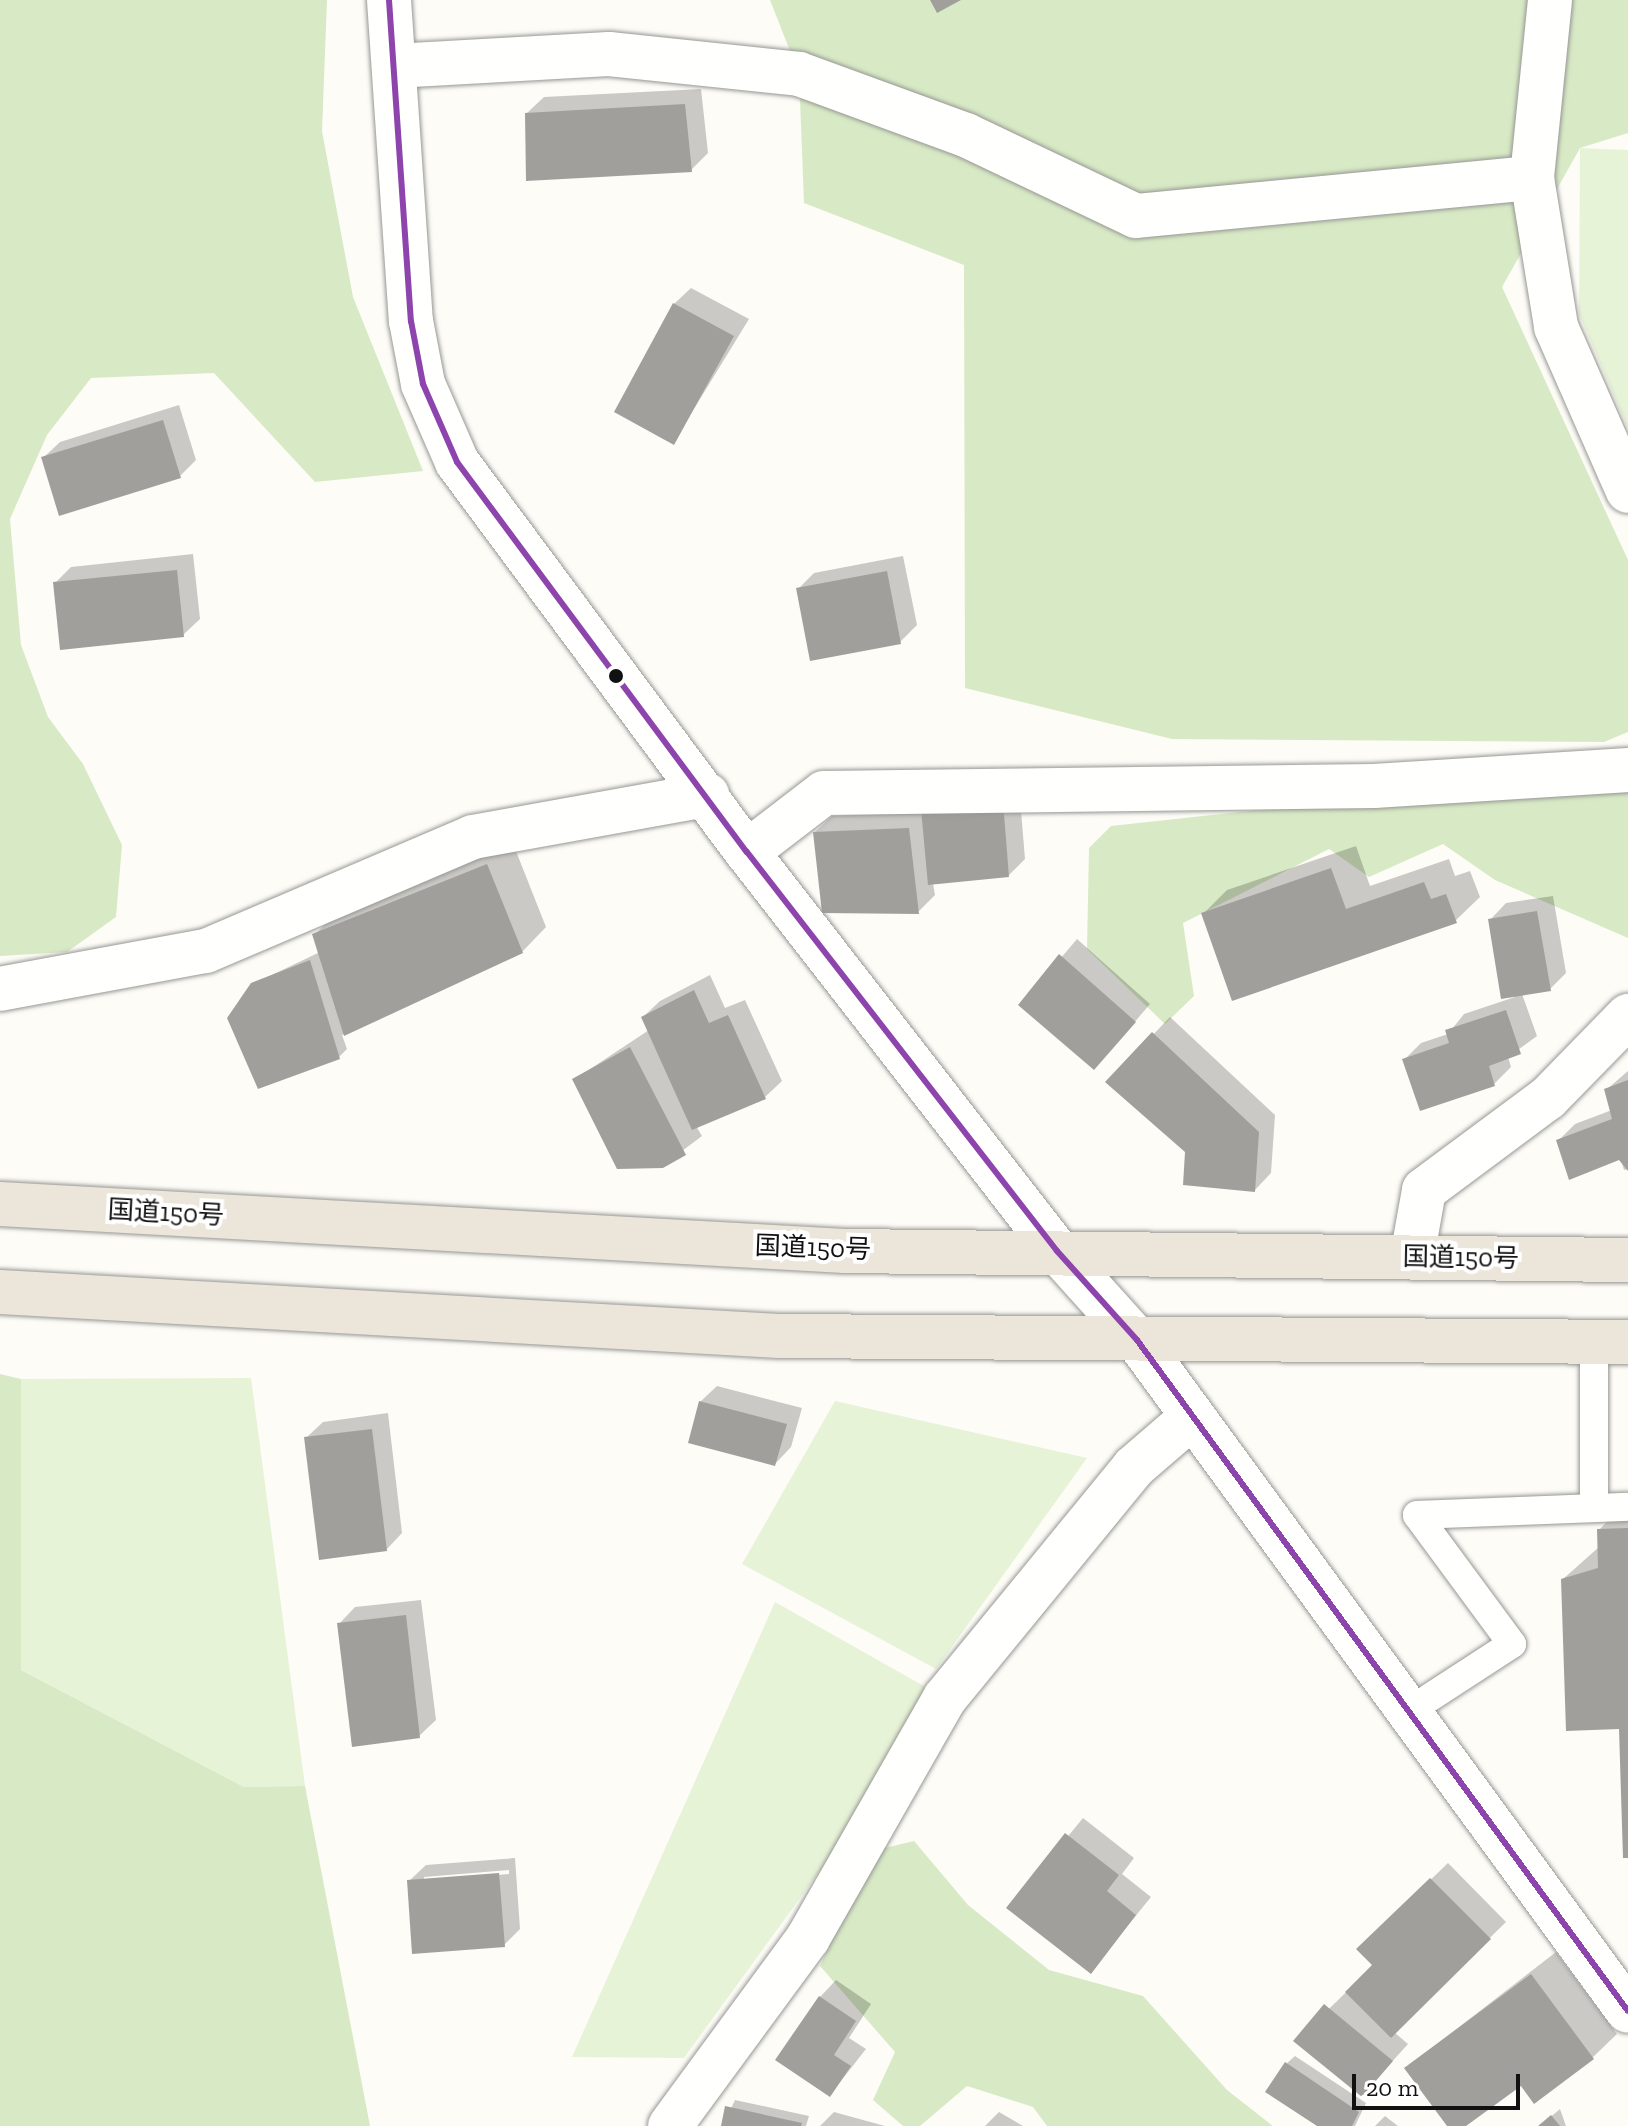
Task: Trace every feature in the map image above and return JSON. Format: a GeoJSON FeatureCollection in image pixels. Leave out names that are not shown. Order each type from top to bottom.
{"type":"FeatureCollection","features":[{"type":"Feature","properties":{"kind":"highway","name":"国道150号"},"geometry":{"type":"LineString","coordinates":[[0,1204],[845,1251],[1057,1251],[1628,1260]]}},
{"type":"Feature","properties":{"kind":"highway"},"geometry":{"type":"LineString","coordinates":[[0,1292],[779,1336],[1611,1342]]}},
{"type":"Feature","properties":{"kind":"street"},"geometry":{"type":"LineString","coordinates":[[389,0],[411,321],[423,384],[457,462],[747,852],[1057,1251],[1137,1340],[1628,2011]]}},
{"type":"Feature","properties":{"kind":"street"},"geometry":{"type":"LineString","coordinates":[[1550,0],[1532,178],[1556,327],[1628,491]]}},
{"type":"Feature","properties":{"kind":"street"},"geometry":{"type":"LineString","coordinates":[[394,66],[609,54],[799,74],[966,135],[1136,216],[1532,178]]}},
{"type":"Feature","properties":{"kind":"street"},"geometry":{"type":"LineString","coordinates":[[747,852],[824,793],[1374,786],[1628,770]]}},
{"type":"Feature","properties":{"kind":"street"},"geometry":{"type":"LineString","coordinates":[[0,989],[206,951],[473,837],[707,795]]}},
{"type":"Feature","properties":{"kind":"street"},"geometry":{"type":"LineString","coordinates":[[1412,1257],[1424,1190],[1548,1098],[1628,1016]]}},
{"type":"Feature","properties":{"kind":"street"},"geometry":{"type":"LineString","coordinates":[[670,2126],[808,1938],[945,1698],[1134,1467],[1192,1417]]}},
{"type":"Feature","properties":{"kind":"lane"},"geometry":{"type":"LineString","coordinates":[[1594,1507],[1611,1342]]}},
{"type":"Feature","properties":{"kind":"lane"},"geometry":{"type":"LineString","coordinates":[[1429,1698],[1512,1644],[1417,1515],[1628,1507]]}},
{"type":"Feature","properties":{"kind":"green space"},"geometry":{"type":"Polygon","coordinates":[[[0,0],[327,0],[322,131],[353,297],[423,471],[315,482],[214,373],[91,378],[47,435],[10,519],[21,645],[48,717],[83,764],[122,845],[116,917],[67,952],[0,956],[0,0]]]}},
{"type":"Feature","properties":{"kind":"green space"},"geometry":{"type":"Polygon","coordinates":[[[770,0],[1628,0],[1628,133],[1580,148],[1502,287],[1628,560],[1628,732],[1604,742],[1172,739],[965,688],[964,265],[804,203],[799,74],[770,0]]]}},
{"type":"Feature","properties":{"kind":"green space"},"geometry":{"type":"Polygon","coordinates":[[[1580,148],[1628,150],[1628,428],[1579,314],[1580,148]]]}},
{"type":"Feature","properties":{"kind":"green space"},"geometry":{"type":"Polygon","coordinates":[[[1628,789],[1628,938],[1495,880],[1443,844],[1369,877],[1329,849],[1183,923],[1194,996],[1165,1024],[1087,949],[1089,848],[1111,826],[1295,806],[1628,789]]]}},
{"type":"Feature","properties":{"kind":"green space"},"geometry":{"type":"Polygon","coordinates":[[[0,1374],[21,1379],[21,1670],[244,1787],[305,1786],[370,2126],[0,2126],[0,1374]]]}},
{"type":"Feature","properties":{"kind":"green space"},"geometry":{"type":"Polygon","coordinates":[[[251,1378],[305,1786],[244,1787],[21,1670],[21,1379],[251,1378]]]}},
{"type":"Feature","properties":{"kind":"green space"},"geometry":{"type":"Polygon","coordinates":[[[835,1401],[1087,1458],[936,1669],[742,1564],[835,1401]]]}},
{"type":"Feature","properties":{"kind":"green space"},"geometry":{"type":"Polygon","coordinates":[[[775,1602],[945,1698],[684,2058],[572,2057],[775,1602]]]}},
{"type":"Feature","properties":{"kind":"green space"},"geometry":{"type":"Polygon","coordinates":[[[914,1841],[968,1905],[1049,1970],[1143,1996],[1227,2090],[1273,2126],[1047,2126],[1033,2107],[967,2086],[920,2126],[903,2126],[873,2100],[895,2052],[820,1966],[872,1851],[914,1841]]]}},
{"type":"Feature","properties":{"kind":"building"},"geometry":{"type":"Polygon","coordinates":[[[930,0],[961,0],[937,13],[930,0]]]}},
{"type":"Feature","properties":{"kind":"building"},"geometry":{"type":"Polygon","coordinates":[[[685,104],[692,172],[526,181],[525,113],[685,104]]]}},
{"type":"Feature","properties":{"kind":"building"},"geometry":{"type":"Polygon","coordinates":[[[673,303],[734,336],[674,445],[614,412],[673,303]]]}},
{"type":"Feature","properties":{"kind":"building"},"geometry":{"type":"Polygon","coordinates":[[[163,420],[181,478],[59,516],[41,457],[163,420]]]}},
{"type":"Feature","properties":{"kind":"building"},"geometry":{"type":"Polygon","coordinates":[[[177,570],[184,637],[60,650],[53,582],[177,570]]]}},
{"type":"Feature","properties":{"kind":"building"},"geometry":{"type":"Polygon","coordinates":[[[887,571],[901,644],[810,661],[796,588],[887,571]]]}},
{"type":"Feature","properties":{"kind":"building"},"geometry":{"type":"Polygon","coordinates":[[[1003,802],[1009,877],[928,885],[921,809],[1003,802]]]}},
{"type":"Feature","properties":{"kind":"building"},"geometry":{"type":"Polygon","coordinates":[[[909,828],[919,914],[822,913],[813,832],[909,828]]]}},
{"type":"Feature","properties":{"kind":"building"},"geometry":{"type":"Polygon","coordinates":[[[487,864],[523,953],[344,1036],[312,934],[487,864]]]}},
{"type":"Feature","properties":{"kind":"building"},"geometry":{"type":"Polygon","coordinates":[[[1331,868],[1346,909],[1424,882],[1431,899],[1446,894],[1457,923],[1232,1001],[1201,913],[1331,868]]]}},
{"type":"Feature","properties":{"kind":"building"},"geometry":{"type":"Polygon","coordinates":[[[1537,911],[1551,991],[1501,999],[1488,919],[1537,911]]]}},
{"type":"Feature","properties":{"kind":"building"},"geometry":{"type":"Polygon","coordinates":[[[1059,954],[1136,1022],[1094,1070],[1018,1005],[1059,954]]]}},
{"type":"Feature","properties":{"kind":"building"},"geometry":{"type":"Polygon","coordinates":[[[310,960],[340,1059],[258,1089],[227,1018],[251,983],[310,960]]]}},
{"type":"Feature","properties":{"kind":"building"},"geometry":{"type":"Polygon","coordinates":[[[694,990],[709,1023],[728,1015],[766,1099],[692,1130],[641,1017],[694,990]]]}},
{"type":"Feature","properties":{"kind":"building"},"geometry":{"type":"Polygon","coordinates":[[[1506,1010],[1521,1054],[1489,1066],[1495,1086],[1420,1111],[1402,1059],[1449,1043],[1445,1030],[1506,1010]]]}},
{"type":"Feature","properties":{"kind":"building"},"geometry":{"type":"Polygon","coordinates":[[[1152,1032],[1259,1132],[1255,1192],[1183,1185],[1185,1152],[1105,1082],[1152,1032]]]}},
{"type":"Feature","properties":{"kind":"building"},"geometry":{"type":"Polygon","coordinates":[[[630,1047],[686,1155],[663,1168],[617,1169],[572,1079],[630,1047]]]}},
{"type":"Feature","properties":{"kind":"building"},"geometry":{"type":"Polygon","coordinates":[[[1628,1080],[1628,1171],[1619,1160],[1569,1180],[1556,1140],[1612,1119],[1604,1089],[1628,1080]]]}},
{"type":"Feature","properties":{"kind":"building"},"geometry":{"type":"Polygon","coordinates":[[[699,1401],[787,1424],[775,1466],[688,1443],[699,1401]]]}},
{"type":"Feature","properties":{"kind":"building"},"geometry":{"type":"Polygon","coordinates":[[[372,1429],[387,1551],[319,1560],[304,1437],[372,1429]]]}},
{"type":"Feature","properties":{"kind":"building"},"geometry":{"type":"Polygon","coordinates":[[[1628,1528],[1628,1858],[1623,1858],[1619,1729],[1566,1731],[1561,1579],[1598,1568],[1597,1529],[1628,1528]]]}},
{"type":"Feature","properties":{"kind":"building"},"geometry":{"type":"Polygon","coordinates":[[[406,1615],[420,1738],[352,1747],[337,1623],[406,1615]]]}},
{"type":"Feature","properties":{"kind":"building"},"geometry":{"type":"Polygon","coordinates":[[[1065,1833],[1119,1875],[1107,1891],[1136,1915],[1091,1974],[1006,1908],[1065,1833]]]}},
{"type":"Feature","properties":{"kind":"building"},"geometry":{"type":"Polygon","coordinates":[[[499,1873],[505,1947],[412,1954],[407,1880],[499,1873]]]}},
{"type":"Feature","properties":{"kind":"building"},"geometry":{"type":"Polygon","coordinates":[[[1430,1878],[1491,1939],[1391,2038],[1345,1992],[1372,1965],[1356,1949],[1430,1878]]]}},
{"type":"Feature","properties":{"kind":"building"},"geometry":{"type":"Polygon","coordinates":[[[1531,1974],[1594,2059],[1534,2104],[1521,2086],[1466,2126],[1447,2126],[1404,2068],[1531,1974]]]}},
{"type":"Feature","properties":{"kind":"building"},"geometry":{"type":"Polygon","coordinates":[[[819,1996],[856,2021],[834,2055],[851,2066],[830,2097],[775,2060],[819,1996]]]}},
{"type":"Feature","properties":{"kind":"building"},"geometry":{"type":"Polygon","coordinates":[[[1324,2004],[1393,2061],[1362,2097],[1293,2041],[1324,2004]]]}},
{"type":"Feature","properties":{"kind":"building"},"geometry":{"type":"Polygon","coordinates":[[[1285,2062],[1359,2112],[1352,2126],[1317,2126],[1265,2092],[1285,2062]]]}},
{"type":"Feature","properties":{"kind":"building"},"geometry":{"type":"Polygon","coordinates":[[[725,2106],[802,2123],[801,2126],[721,2126],[725,2106]]]}},
{"type":"Feature","properties":{"kind":"building"},"geometry":{"type":"Polygon","coordinates":[[[1551,2115],[1560,2126],[1538,2126],[1551,2115]]]}},
{"type":"Feature","properties":{"kind":"transit line"},"geometry":{"type":"LineString","coordinates":[[389,0],[411,321],[423,384],[457,462],[747,852],[1057,1251],[1137,1340],[1628,2011]]}}]}
